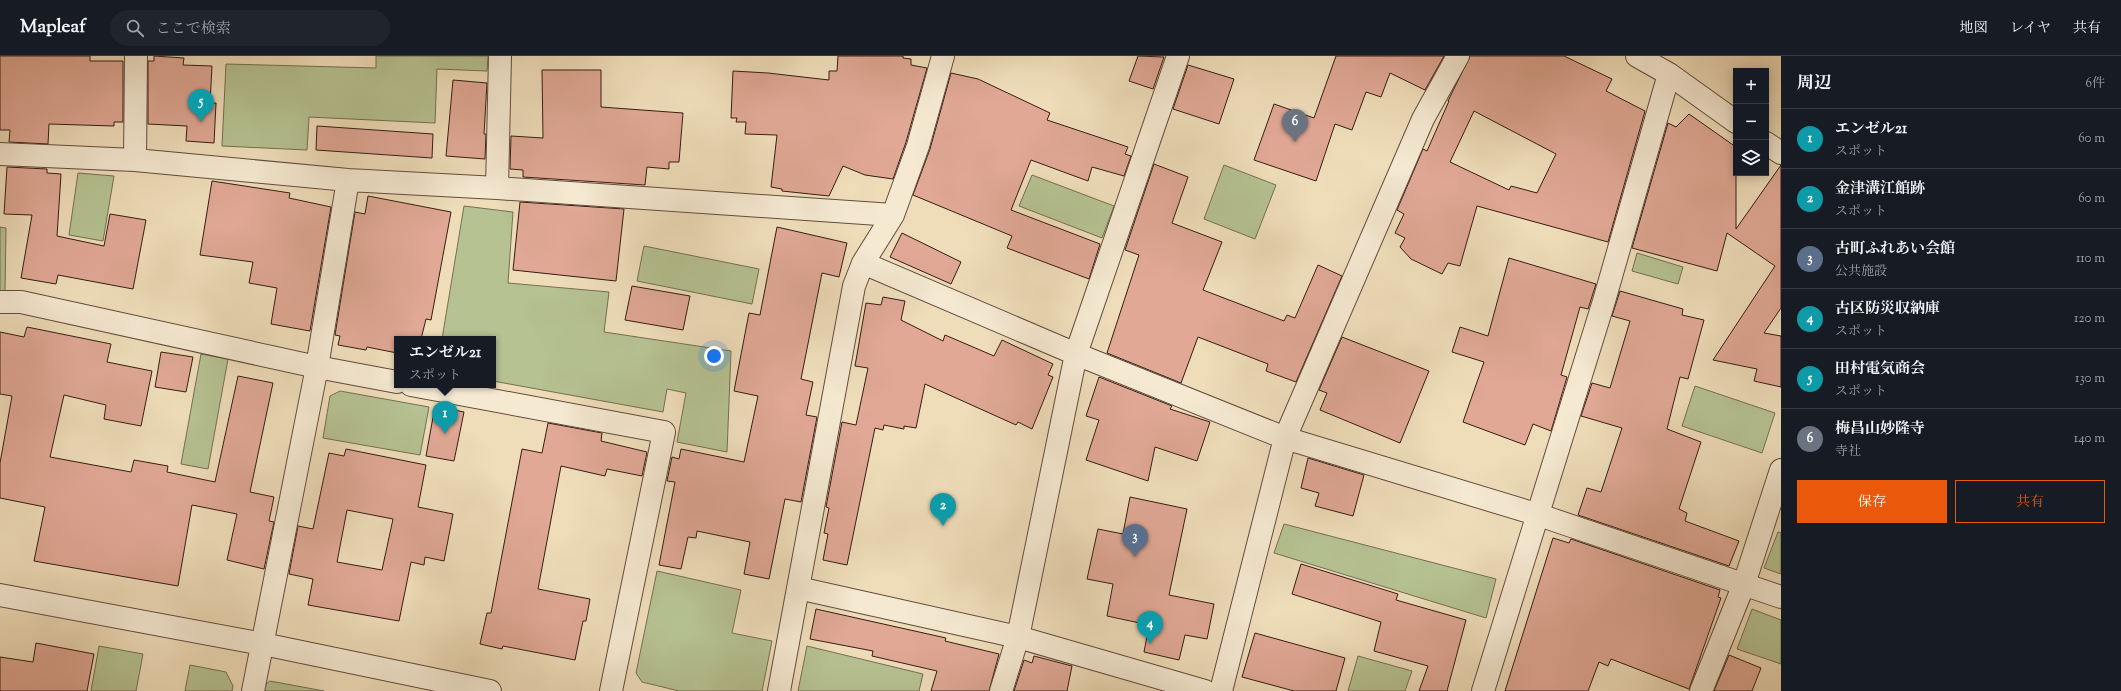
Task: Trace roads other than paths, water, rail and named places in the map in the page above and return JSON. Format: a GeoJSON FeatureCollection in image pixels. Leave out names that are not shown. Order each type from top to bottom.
{"type":"FeatureCollection","features":[{"type":"Feature","properties":{"kind":"street"},"geometry":{"type":"LineString","coordinates":[[135,160],[136,56]]}},
{"type":"Feature","properties":{"kind":"street"},"geometry":{"type":"LineString","coordinates":[[497,188],[500,56]]}},
{"type":"Feature","properties":{"kind":"street"},"geometry":{"type":"LineString","coordinates":[[779,691],[854,286],[863,263],[893,215],[918,146],[943,56]]}},
{"type":"Feature","properties":{"kind":"street"},"geometry":{"type":"LineString","coordinates":[[1001,691],[1018,637],[1076,354],[1178,56]]}},
{"type":"Feature","properties":{"kind":"street"},"geometry":{"type":"LineString","coordinates":[[1221,691],[1285,438],[1423,119],[1458,56]]}},
{"type":"Feature","properties":{"kind":"street"},"geometry":{"type":"LineString","coordinates":[[1637,56],[1669,74],[1733,120]]}},
{"type":"Feature","properties":{"kind":"street"},"geometry":{"type":"LineString","coordinates":[[1483,691],[1539,515],[1604,301],[1669,74]]}},
{"type":"Feature","properties":{"kind":"street"},"geometry":{"type":"LineString","coordinates":[[1769,145],[1781,153]]}},
{"type":"Feature","properties":{"kind":"street"},"geometry":{"type":"LineString","coordinates":[[0,154],[135,160],[348,180],[497,188],[893,215]]}},
{"type":"Feature","properties":{"kind":"street"},"geometry":{"type":"LineString","coordinates":[[253,691],[317,368],[348,180]]}},
{"type":"Feature","properties":{"kind":"street"},"geometry":{"type":"LineString","coordinates":[[863,263],[1076,354],[1285,438],[1539,515],[1744,584],[1781,598]]}},
{"type":"Feature","properties":{"kind":"street"},"geometry":{"type":"LineString","coordinates":[[0,302],[21,302],[317,368],[394,381]]}},
{"type":"Feature","properties":{"kind":"street"},"geometry":{"type":"LineString","coordinates":[[427,388],[664,432],[611,691]]}},
{"type":"Feature","properties":{"kind":"street"},"geometry":{"type":"LineString","coordinates":[[1701,691],[1744,584],[1781,470]]}},
{"type":"Feature","properties":{"kind":"street"},"geometry":{"type":"LineString","coordinates":[[798,588],[1018,637],[1205,691]]}},
{"type":"Feature","properties":{"kind":"street"},"geometry":{"type":"LineString","coordinates":[[0,595],[263,644],[490,691]]}},
{"type":"Feature","properties":{"kind":"place","name":"田村電気商会"},"geometry":{"type":"Point","coordinates":[201,122]}},
{"type":"Feature","properties":{"kind":"place","name":"梅昌山妙隆寺"},"geometry":{"type":"Point","coordinates":[1295,142]}},
{"type":"Feature","properties":{"kind":"place","name":"エンゼル21"},"geometry":{"type":"Point","coordinates":[445,434]}},
{"type":"Feature","properties":{"kind":"place","name":"金津溝江館跡"},"geometry":{"type":"Point","coordinates":[943,526]}},
{"type":"Feature","properties":{"kind":"place","name":"古町ふれあい会館"},"geometry":{"type":"Point","coordinates":[1135,557]}},
{"type":"Feature","properties":{"kind":"place","name":"古区防災収納庫"},"geometry":{"type":"Point","coordinates":[1150,644]}}]}
